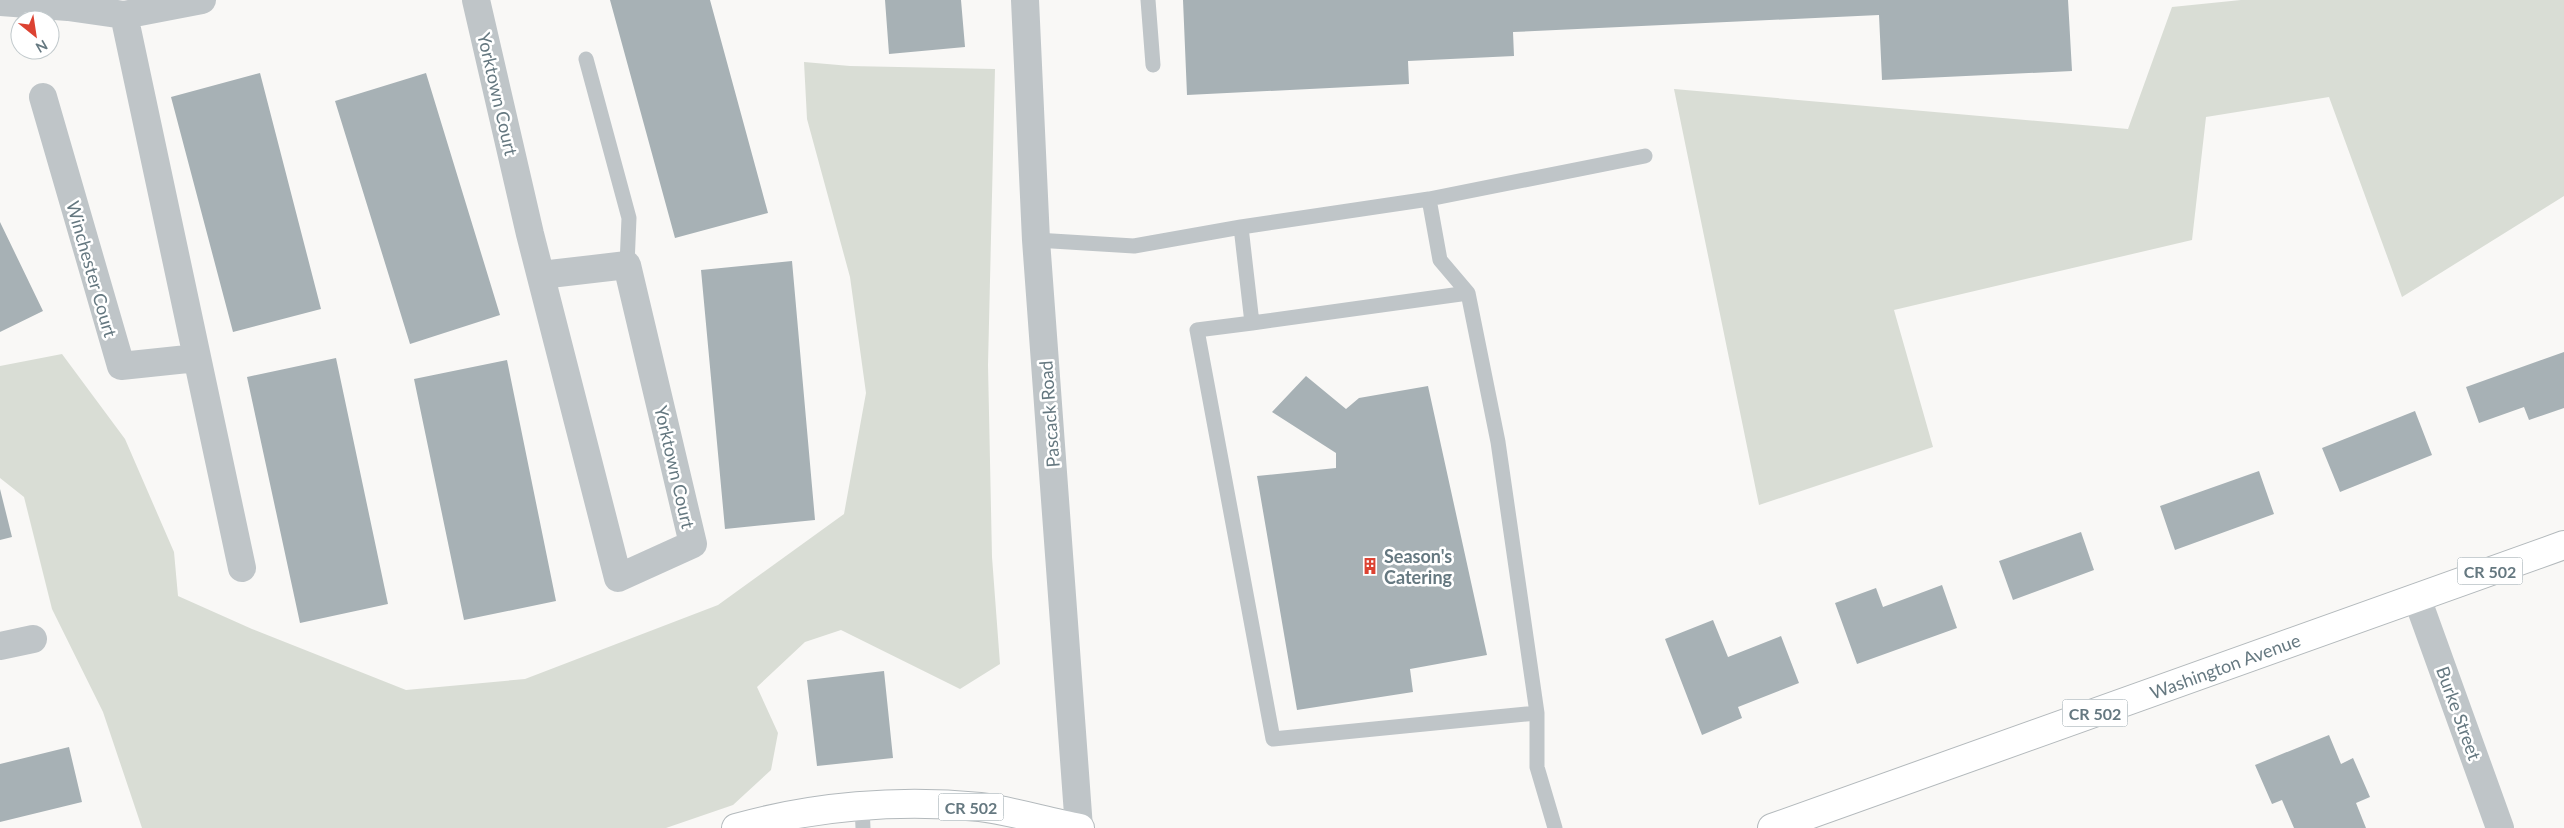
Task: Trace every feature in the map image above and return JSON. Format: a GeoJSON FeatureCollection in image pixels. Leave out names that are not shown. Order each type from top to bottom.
{"type":"FeatureCollection","features":[{"type":"Feature","properties":{"kind":"main road","name":"Washington Avenue"},"geometry":{"type":"LineString","coordinates":[[1772,828],[2564,545]]}},
{"type":"Feature","properties":{"kind":"main road","name":"CR 502"},"geometry":{"type":"LineString","coordinates":[[736,828],[776,818],[863,817],[910,804],[981,807],[1079,828]]}},
{"type":"Feature","properties":{"kind":"street"},"geometry":{"type":"LineString","coordinates":[[8,1],[124,15],[202,0]]}},
{"type":"Feature","properties":{"kind":"street","name":"Yorktown Court"},"geometry":{"type":"LineString","coordinates":[[476,0],[541,275],[618,578],[693,544],[628,265]]}},
{"type":"Feature","properties":{"kind":"street","name":"Pascack Road"},"geometry":{"type":"LineString","coordinates":[[1025,0],[1036,240],[1079,828]]}},
{"type":"Feature","properties":{"kind":"street"},"geometry":{"type":"LineString","coordinates":[[124,15],[242,568]]}},
{"type":"Feature","properties":{"kind":"street","name":"Winchester Court"},"geometry":{"type":"LineString","coordinates":[[43,97],[121,366],[197,358]]}},
{"type":"Feature","properties":{"kind":"street"},"geometry":{"type":"LineString","coordinates":[[541,275],[628,265]]}},
{"type":"Feature","properties":{"kind":"street","name":"Burke Street"},"geometry":{"type":"LineString","coordinates":[[2417,598],[2500,828]]}},
{"type":"Feature","properties":{"kind":"street"},"geometry":{"type":"LineString","coordinates":[[0,646],[33,639]]}},
{"type":"Feature","properties":{"kind":"lane"},"geometry":{"type":"LineString","coordinates":[[1148,0],[1153,65]]}},
{"type":"Feature","properties":{"kind":"lane"},"geometry":{"type":"LineString","coordinates":[[586,59],[629,218],[628,265]]}},
{"type":"Feature","properties":{"kind":"lane"},"geometry":{"type":"LineString","coordinates":[[1036,240],[1134,246],[1241,227],[1429,199],[1645,156]]}},
{"type":"Feature","properties":{"kind":"lane"},"geometry":{"type":"LineString","coordinates":[[1429,199],[1440,260],[1468,294],[1498,442],[1537,713],[1537,767],[1555,828]]}},
{"type":"Feature","properties":{"kind":"lane"},"geometry":{"type":"LineString","coordinates":[[1241,227],[1252,323]]}},
{"type":"Feature","properties":{"kind":"lane"},"geometry":{"type":"LineString","coordinates":[[1468,294],[1197,330],[1273,740],[1537,713]]}},
{"type":"Feature","properties":{"kind":"shaded area"},"geometry":{"type":"Polygon","coordinates":[[[2241,0],[2564,0],[2564,196],[2402,297],[2329,97],[2206,117],[2192,240],[1894,310],[1933,447],[1759,505],[1674,89],[2128,129],[2172,7],[2241,0]]]}},
{"type":"Feature","properties":{"kind":"shaded area"},"geometry":{"type":"Polygon","coordinates":[[[804,62],[850,66],[995,69],[988,365],[992,557],[1000,664],[960,689],[841,630],[805,642],[757,687],[778,733],[771,770],[733,805],[666,828],[142,828],[103,712],[52,609],[24,497],[0,478],[0,366],[62,354],[125,439],[174,552],[178,596],[252,629],[406,690],[525,679],[718,605],[844,514],[866,393],[850,277],[807,119],[804,62]]]}},
{"type":"Feature","properties":{"kind":"building"},"geometry":{"type":"Polygon","coordinates":[[[610,0],[710,0],[768,213],[675,238],[610,0]]]}},
{"type":"Feature","properties":{"kind":"building"},"geometry":{"type":"Polygon","coordinates":[[[885,0],[961,0],[965,47],[889,54],[885,0]]]}},
{"type":"Feature","properties":{"kind":"building"},"geometry":{"type":"Polygon","coordinates":[[[1183,0],[2068,0],[2072,71],[1882,80],[1879,15],[1513,32],[1514,56],[1408,61],[1409,84],[1187,95],[1183,0]]]}},
{"type":"Feature","properties":{"kind":"building"},"geometry":{"type":"Polygon","coordinates":[[[260,73],[321,309],[233,332],[171,97],[260,73]]]}},
{"type":"Feature","properties":{"kind":"building"},"geometry":{"type":"Polygon","coordinates":[[[426,73],[500,315],[410,344],[335,101],[426,73]]]}},
{"type":"Feature","properties":{"kind":"building"},"geometry":{"type":"Polygon","coordinates":[[[0,222],[43,311],[0,332],[0,222]]]}},
{"type":"Feature","properties":{"kind":"building"},"geometry":{"type":"Polygon","coordinates":[[[792,261],[815,520],[725,529],[701,270],[792,261]]]}},
{"type":"Feature","properties":{"kind":"building"},"geometry":{"type":"Polygon","coordinates":[[[2564,352],[2564,408],[2529,420],[2524,407],[2479,423],[2466,387],[2564,352]]]}},
{"type":"Feature","properties":{"kind":"building"},"geometry":{"type":"Polygon","coordinates":[[[336,358],[388,604],[300,623],[247,377],[336,358]]]}},
{"type":"Feature","properties":{"kind":"building"},"geometry":{"type":"Polygon","coordinates":[[[507,360],[556,601],[464,620],[414,379],[507,360]]]}},
{"type":"Feature","properties":{"kind":"building","name":"Season's Catering"},"geometry":{"type":"Polygon","coordinates":[[[1306,376],[1346,409],[1359,398],[1428,386],[1487,655],[1410,669],[1413,692],[1297,710],[1257,476],[1336,468],[1336,453],[1272,412],[1306,376]]]}},
{"type":"Feature","properties":{"kind":"building"},"geometry":{"type":"Polygon","coordinates":[[[2415,411],[2432,455],[2340,492],[2322,448],[2415,411]]]}},
{"type":"Feature","properties":{"kind":"building"},"geometry":{"type":"Polygon","coordinates":[[[2259,471],[2274,514],[2175,550],[2160,506],[2259,471]]]}},
{"type":"Feature","properties":{"kind":"building"},"geometry":{"type":"Polygon","coordinates":[[[0,489],[12,537],[0,540],[0,489]]]}},
{"type":"Feature","properties":{"kind":"building"},"geometry":{"type":"Polygon","coordinates":[[[2081,532],[2094,570],[2013,600],[1999,561],[2081,532]]]}},
{"type":"Feature","properties":{"kind":"building"},"geometry":{"type":"Polygon","coordinates":[[[1942,585],[1957,628],[1857,664],[1835,603],[1876,588],[1883,607],[1942,585]]]}},
{"type":"Feature","properties":{"kind":"building"},"geometry":{"type":"Polygon","coordinates":[[[1713,620],[1728,657],[1781,636],[1799,683],[1738,707],[1742,718],[1702,735],[1665,639],[1713,620]]]}},
{"type":"Feature","properties":{"kind":"building"},"geometry":{"type":"Polygon","coordinates":[[[884,671],[893,758],[817,766],[807,680],[884,671]]]}},
{"type":"Feature","properties":{"kind":"building"},"geometry":{"type":"Polygon","coordinates":[[[2329,735],[2341,764],[2353,758],[2370,797],[2356,803],[2366,828],[2294,828],[2282,800],[2272,804],[2255,765],[2329,735]]]}},
{"type":"Feature","properties":{"kind":"building"},"geometry":{"type":"Polygon","coordinates":[[[69,747],[82,802],[0,822],[0,764],[69,747]]]}},
{"type":"Feature","properties":{"kind":"place","name":"Season's Catering"},"geometry":{"type":"Point","coordinates":[1370,566]}}]}
